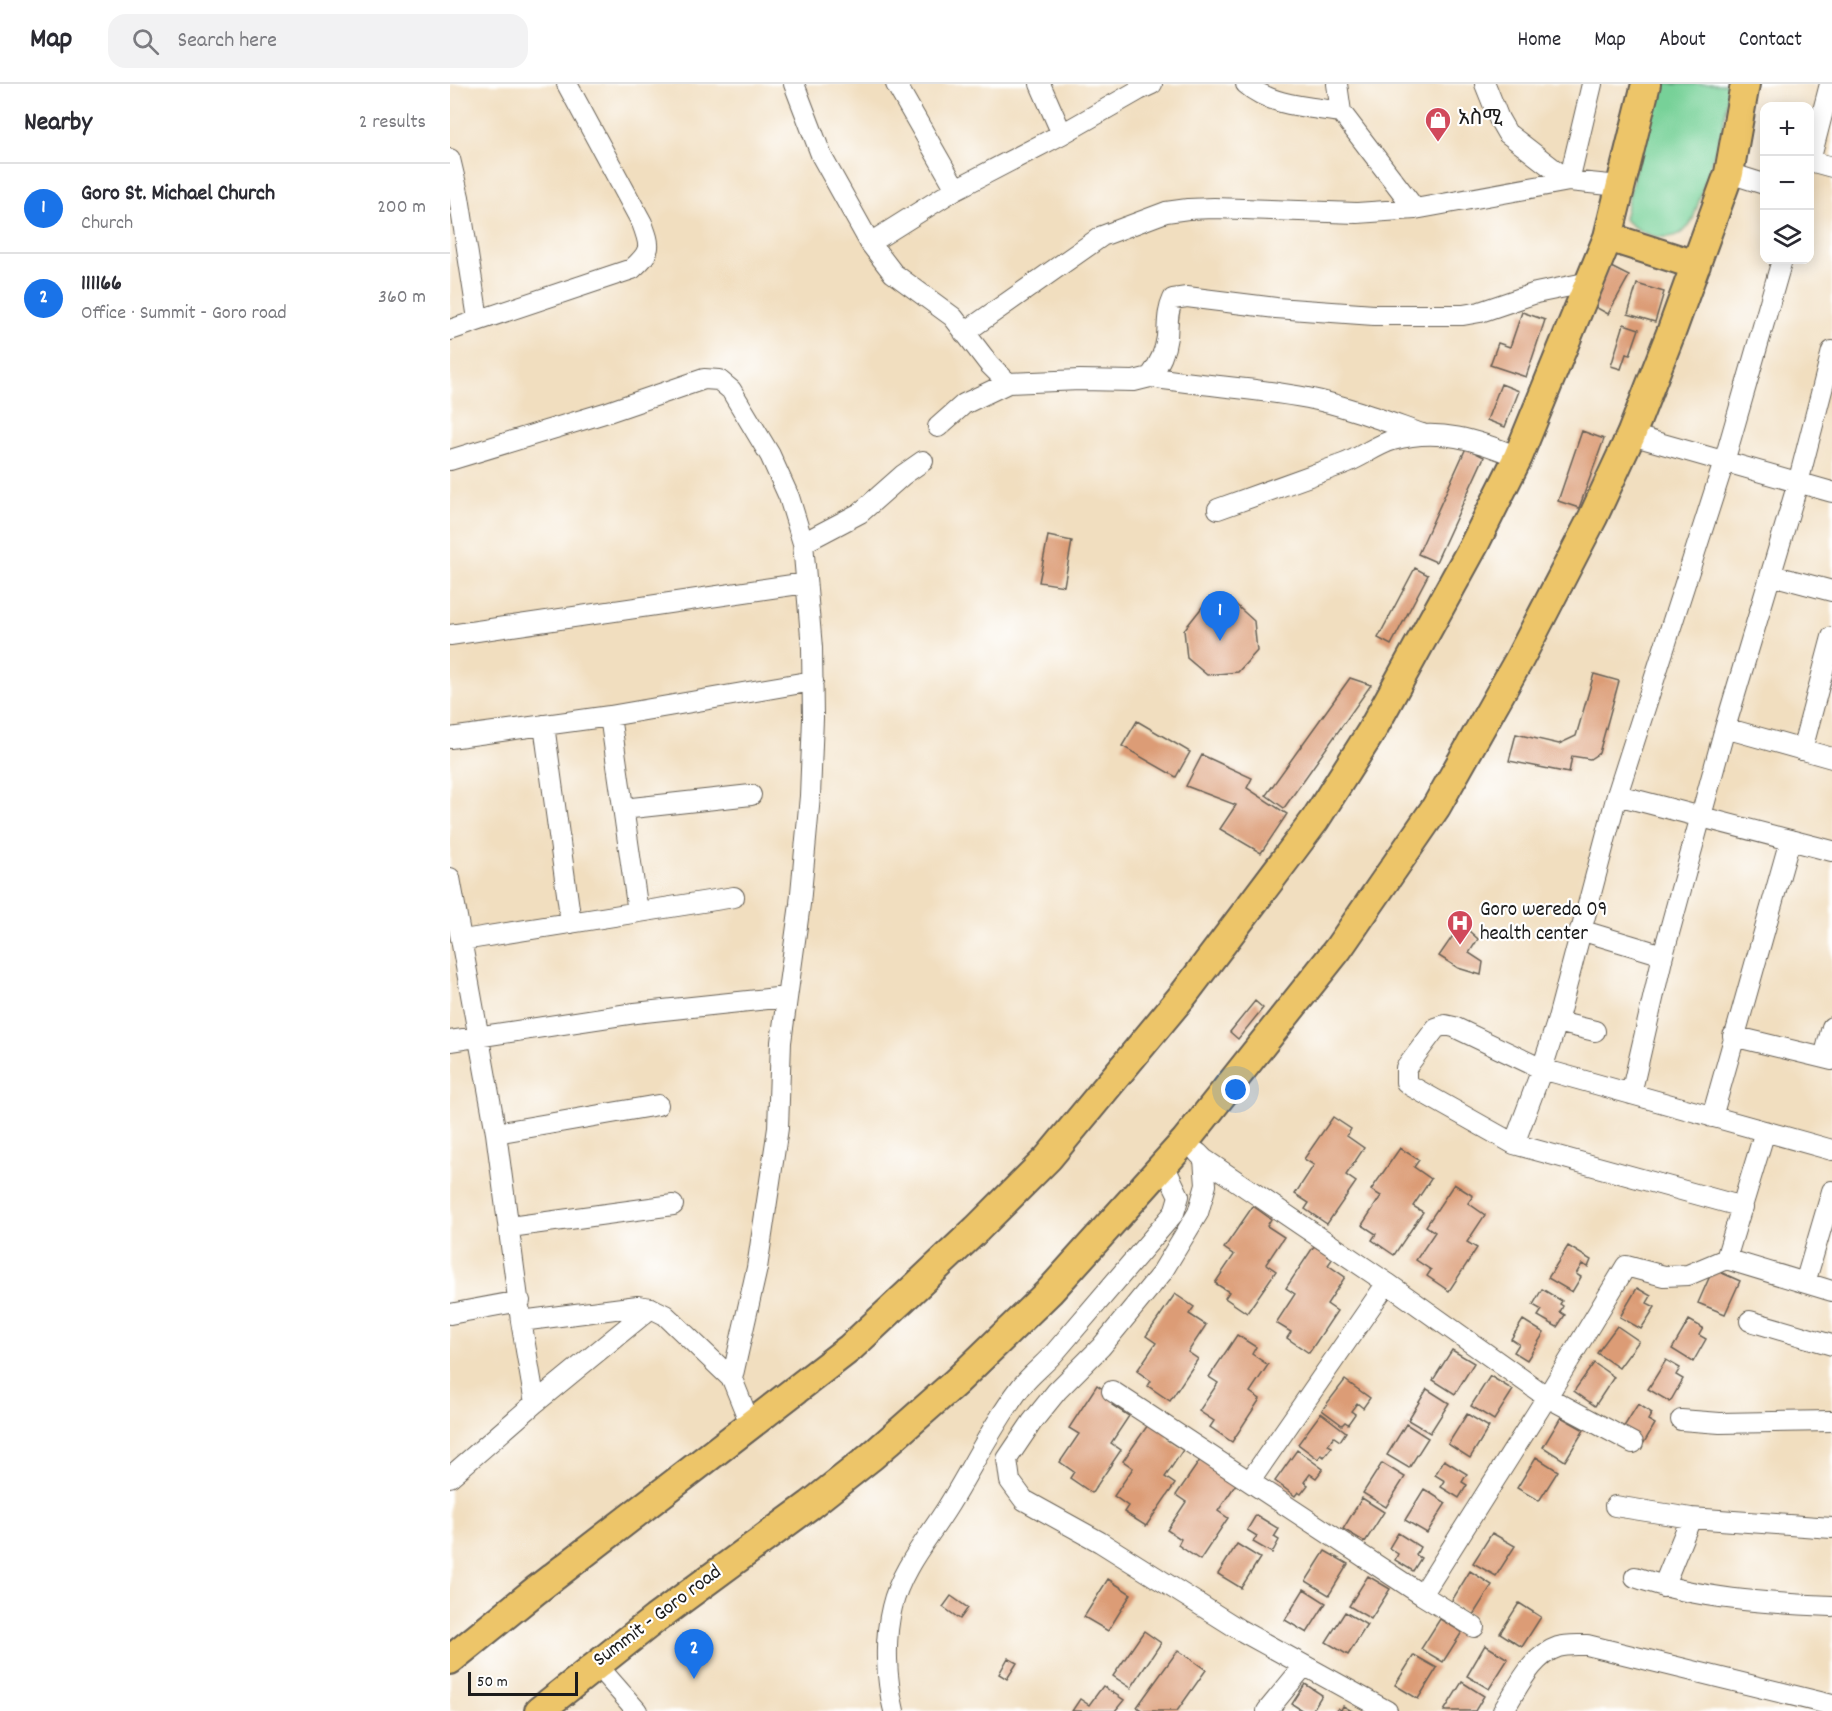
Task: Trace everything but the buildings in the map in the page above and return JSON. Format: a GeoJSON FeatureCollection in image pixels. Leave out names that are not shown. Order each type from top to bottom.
{"type":"FeatureCollection","features":[{"type":"Feature","properties":{"kind":"highway"},"geometry":{"type":"LineString","coordinates":[[450,1660],[535,1591],[850,1348],[977,1229],[1047,1158],[1184,994],[1315,820],[1371,732],[1474,545],[1518,457],[1608,237],[1647,84]]}},
{"type":"Feature","properties":{"kind":"highway","name":"Summit - Goro road"},"geometry":{"type":"LineString","coordinates":[[539,1711],[596,1664],[750,1547],[810,1505],[872,1456],[956,1382],[1050,1291],[1164,1165],[1195,1150],[1436,807],[1525,650],[1593,517],[1631,435],[1672,330],[1729,173],[1745,84]]}},
{"type":"Feature","properties":{"kind":"highway"},"geometry":{"type":"LineString","coordinates":[[1608,237],[1695,265]]}},
{"type":"Feature","properties":{"kind":"street"},"geometry":{"type":"LineString","coordinates":[[450,330],[632,269],[645,258],[649,243],[642,223],[567,84]]}},
{"type":"Feature","properties":{"kind":"street"},"geometry":{"type":"LineString","coordinates":[[794,84],[822,157],[870,243],[893,273],[952,317],[989,364],[1008,383]]}},
{"type":"Feature","properties":{"kind":"street"},"geometry":{"type":"LineString","coordinates":[[896,84],[956,189]]}},
{"type":"Feature","properties":{"kind":"street"},"geometry":{"type":"LineString","coordinates":[[1040,84],[1062,134]]}},
{"type":"Feature","properties":{"kind":"street"},"geometry":{"type":"LineString","coordinates":[[1246,84],[1253,90],[1279,102],[1341,112]]}},
{"type":"Feature","properties":{"kind":"street"},"geometry":{"type":"LineString","coordinates":[[1337,84],[1341,112],[1415,209]]}},
{"type":"Feature","properties":{"kind":"street"},"geometry":{"type":"LineString","coordinates":[[1485,84],[1507,133],[1569,181]]}},
{"type":"Feature","properties":{"kind":"street"},"geometry":{"type":"LineString","coordinates":[[1569,181],[1592,84]]}},
{"type":"Feature","properties":{"kind":"street"},"geometry":{"type":"LineString","coordinates":[[1811,156],[1830,84]]}},
{"type":"Feature","properties":{"kind":"street"},"geometry":{"type":"LineString","coordinates":[[870,243],[956,189],[1062,134],[1142,86]]}},
{"type":"Feature","properties":{"kind":"street"},"geometry":{"type":"LineString","coordinates":[[450,159],[459,197],[478,319]]}},
{"type":"Feature","properties":{"kind":"street"},"geometry":{"type":"LineString","coordinates":[[1814,162],[1832,167]]}},
{"type":"Feature","properties":{"kind":"street"},"geometry":{"type":"LineString","coordinates":[[1729,173],[1760,183]]}},
{"type":"Feature","properties":{"kind":"street"},"geometry":{"type":"LineString","coordinates":[[964,333],[1102,236],[1166,212],[1214,208],[1357,213],[1415,209],[1569,181],[1620,186]]}},
{"type":"Feature","properties":{"kind":"street"},"geometry":{"type":"LineString","coordinates":[[1514,1144],[1557,1022],[1617,795],[1724,462],[1781,264]]}},
{"type":"Feature","properties":{"kind":"street"},"geometry":{"type":"LineString","coordinates":[[1150,377],[1160,365],[1167,339],[1168,310],[1173,298],[1187,297],[1276,308],[1374,315],[1452,316],[1480,312],[1536,293],[1590,282]]}},
{"type":"Feature","properties":{"kind":"street"},"geometry":{"type":"LineString","coordinates":[[1631,1094],[1663,956],[1725,728],[1827,387],[1832,351]]}},
{"type":"Feature","properties":{"kind":"street"},"geometry":{"type":"LineString","coordinates":[[938,427],[964,404],[1008,383],[1080,380],[1134,381],[1150,377],[1185,383],[1241,387],[1311,399],[1367,414],[1422,434]]}},
{"type":"Feature","properties":{"kind":"street"},"geometry":{"type":"LineString","coordinates":[[450,460],[608,412],[704,379],[719,380],[730,390],[770,454],[789,497],[802,543],[813,681],[810,796],[800,904],[781,1042],[778,1128],[757,1268],[732,1380]]}},
{"type":"Feature","properties":{"kind":"street"},"geometry":{"type":"LineString","coordinates":[[1218,509],[1347,462],[1392,440],[1422,434],[1455,436],[1481,442],[1518,457]]}},
{"type":"Feature","properties":{"kind":"street"},"geometry":{"type":"LineString","coordinates":[[1631,435],[1832,492]]}},
{"type":"Feature","properties":{"kind":"street"},"geometry":{"type":"LineString","coordinates":[[802,543],[860,513],[903,475],[923,461]]}},
{"type":"Feature","properties":{"kind":"street"},"geometry":{"type":"LineString","coordinates":[[1771,575],[1832,591]]}},
{"type":"Feature","properties":{"kind":"street"},"geometry":{"type":"LineString","coordinates":[[450,635],[806,583]]}},
{"type":"Feature","properties":{"kind":"street"},"geometry":{"type":"LineString","coordinates":[[1802,750],[1826,677],[1832,637]]}},
{"type":"Feature","properties":{"kind":"street"},"geometry":{"type":"LineString","coordinates":[[450,738],[610,716],[813,681]]}},
{"type":"Feature","properties":{"kind":"street"},"geometry":{"type":"LineString","coordinates":[[610,716],[638,912]]}},
{"type":"Feature","properties":{"kind":"street"},"geometry":{"type":"LineString","coordinates":[[544,725],[571,922]]}},
{"type":"Feature","properties":{"kind":"street"},"geometry":{"type":"LineString","coordinates":[[1725,728],[1832,758]]}},
{"type":"Feature","properties":{"kind":"street"},"geometry":{"type":"LineString","coordinates":[[623,808],[751,795]]}},
{"type":"Feature","properties":{"kind":"street"},"geometry":{"type":"LineString","coordinates":[[1617,795],[1832,851]]}},
{"type":"Feature","properties":{"kind":"street"},"geometry":{"type":"LineString","coordinates":[[1712,1117],[1790,840]]}},
{"type":"Feature","properties":{"kind":"street"},"geometry":{"type":"LineString","coordinates":[[450,878],[496,1133],[535,1403]]}},
{"type":"Feature","properties":{"kind":"street"},"geometry":{"type":"LineString","coordinates":[[463,940],[734,897]]}},
{"type":"Feature","properties":{"kind":"street"},"geometry":{"type":"LineString","coordinates":[[1580,930],[1663,956]]}},
{"type":"Feature","properties":{"kind":"street"},"geometry":{"type":"LineString","coordinates":[[450,1041],[635,1013],[786,997]]}},
{"type":"Feature","properties":{"kind":"street"},"geometry":{"type":"LineString","coordinates":[[1557,1022],[1595,1031]]}},
{"type":"Feature","properties":{"kind":"street"},"geometry":{"type":"LineString","coordinates":[[1743,1207],[1514,1144],[1411,1086],[1406,1082],[1406,1068],[1436,1028],[1444,1025],[1454,1027],[1542,1069],[1832,1150]]}},
{"type":"Feature","properties":{"kind":"street"},"geometry":{"type":"LineString","coordinates":[[1733,1036],[1828,1059],[1832,1027]]}},
{"type":"Feature","properties":{"kind":"street"},"geometry":{"type":"LineString","coordinates":[[496,1133],[658,1105]]}},
{"type":"Feature","properties":{"kind":"street"},"geometry":{"type":"LineString","coordinates":[[1726,1259],[1765,1131]]}},
{"type":"Feature","properties":{"kind":"street"},"geometry":{"type":"LineString","coordinates":[[1195,1150],[1547,1397],[1632,1443]]}},
{"type":"Feature","properties":{"kind":"street"},"geometry":{"type":"LineString","coordinates":[[1195,1150],[1206,1185],[1198,1213],[1167,1264],[1101,1347],[1058,1391],[1032,1422],[1007,1459],[1010,1481],[1024,1500],[1100,1542],[1192,1601],[1387,1711]]}},
{"type":"Feature","properties":{"kind":"street"},"geometry":{"type":"LineString","coordinates":[[894,1711],[890,1686],[888,1636],[892,1607],[901,1579],[1022,1385],[1051,1356],[1174,1213],[1179,1196],[1164,1165]]}},
{"type":"Feature","properties":{"kind":"street"},"geometry":{"type":"LineString","coordinates":[[1805,1283],[1832,1191]]}},
{"type":"Feature","properties":{"kind":"street"},"geometry":{"type":"LineString","coordinates":[[510,1227],[673,1205]]}},
{"type":"Feature","properties":{"kind":"street"},"geometry":{"type":"LineString","coordinates":[[1422,1595],[1547,1397],[1626,1266],[1664,1276],[1688,1275],[1726,1259],[1832,1291]]}},
{"type":"Feature","properties":{"kind":"street"},"geometry":{"type":"LineString","coordinates":[[1250,1481],[1387,1283]]}},
{"type":"Feature","properties":{"kind":"street"},"geometry":{"type":"LineString","coordinates":[[450,1314],[638,1306],[651,1308],[665,1315],[732,1380],[751,1426]]}},
{"type":"Feature","properties":{"kind":"street"},"geometry":{"type":"LineString","coordinates":[[450,1478],[535,1403],[651,1308]]}},
{"type":"Feature","properties":{"kind":"street"},"geometry":{"type":"LineString","coordinates":[[1750,1321],[1832,1345]]}},
{"type":"Feature","properties":{"kind":"street"},"geometry":{"type":"LineString","coordinates":[[1112,1391],[1474,1627]]}},
{"type":"Feature","properties":{"kind":"street"},"geometry":{"type":"LineString","coordinates":[[1681,1420],[1720,1423],[1832,1421]]}},
{"type":"Feature","properties":{"kind":"street"},"geometry":{"type":"LineString","coordinates":[[1615,1506],[1691,1518],[1832,1528]]}},
{"type":"Feature","properties":{"kind":"street"},"geometry":{"type":"LineString","coordinates":[[1663,1587],[1691,1518]]}},
{"type":"Feature","properties":{"kind":"street"},"geometry":{"type":"LineString","coordinates":[[1635,1577],[1663,1587],[1713,1596],[1781,1604],[1832,1606]]}},
{"type":"Feature","properties":{"kind":"street"},"geometry":{"type":"LineString","coordinates":[[1503,1711],[1540,1656],[1559,1647],[1587,1645],[1832,1705]]}},
{"type":"Feature","properties":{"kind":"street"},"geometry":{"type":"LineString","coordinates":[[596,1664],[637,1711]]}},
{"type":"Feature","properties":{"kind":"street"},"geometry":{"type":"LineString","coordinates":[[1268,1711],[1304,1666]]}},
{"type":"Feature","properties":{"kind":"green space"},"geometry":{"type":"Polygon","coordinates":[[[1654,84],[1729,84],[1723,127],[1693,219],[1687,228],[1670,237],[1650,235],[1624,219],[1654,84]]]}},
{"type":"Feature","properties":{"kind":"place","name":"አስሚ"},"geometry":{"type":"Point","coordinates":[1438,143]}},
{"type":"Feature","properties":{"kind":"place","name":"Goro St. Michael Church"},"geometry":{"type":"Point","coordinates":[1220,641]}},
{"type":"Feature","properties":{"kind":"place","name":"Goro wereda 09 health center"},"geometry":{"type":"Point","coordinates":[1460,946]}},
{"type":"Feature","properties":{"kind":"place","name":"111166"},"geometry":{"type":"Point","coordinates":[694,1679]}}]}
